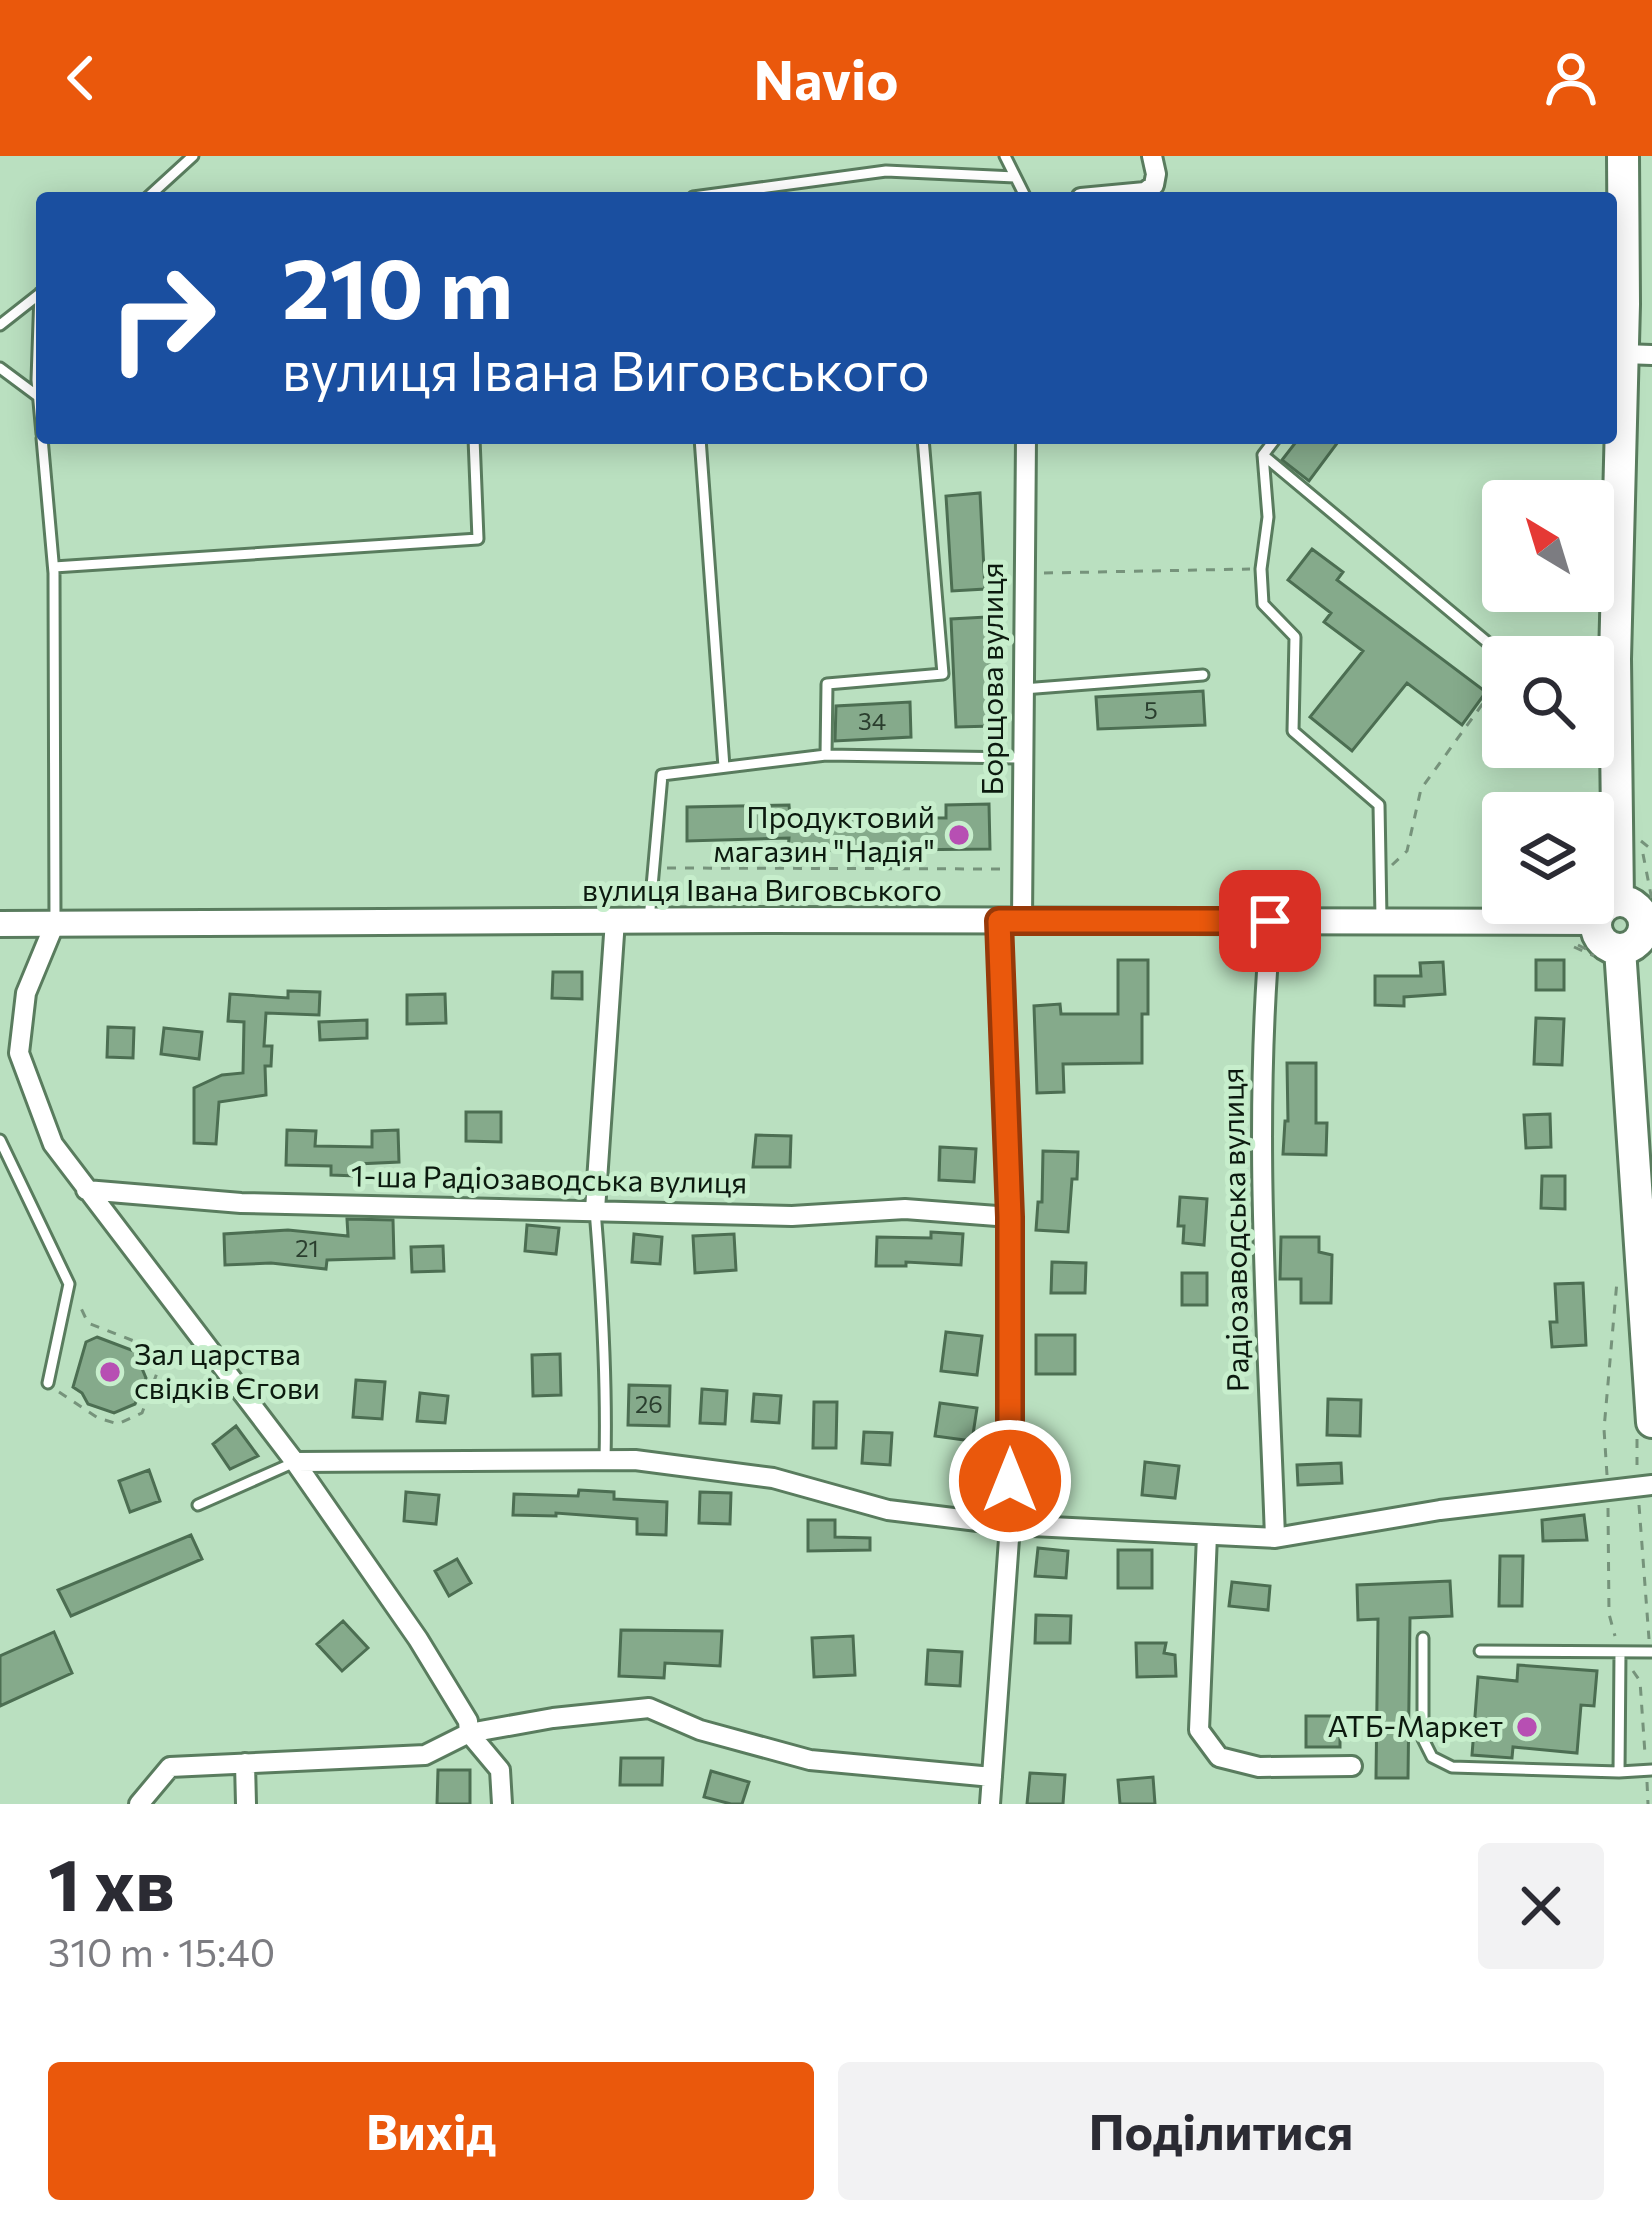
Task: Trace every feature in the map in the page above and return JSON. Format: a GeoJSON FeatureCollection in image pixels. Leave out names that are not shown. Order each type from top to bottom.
{"type":"FeatureCollection","features":[{"type":"Feature","properties":{"kind":"main road"},"geometry":{"type":"LineString","coordinates":[[1606,792],[1607,659],[1637,354],[1623,156]]}},
{"type":"Feature","properties":{"kind":"main road"},"geometry":{"type":"LineString","coordinates":[[1605,924],[1604,943],[1620,949],[1643,933],[1648,922],[1633,904],[1614,909]]}},
{"type":"Feature","properties":{"kind":"main road"},"geometry":{"type":"LineString","coordinates":[[1620,949],[1652,1423]]}},
{"type":"Feature","properties":{"kind":"street"},"geometry":{"type":"LineString","coordinates":[[1145,192],[1154,185],[1153,156]]}},
{"type":"Feature","properties":{"kind":"street","name":"Борщова вулиця"},"geometry":{"type":"LineString","coordinates":[[989,1804],[1010,1525],[1011,921],[1022,869],[1026,444]]}},
{"type":"Feature","properties":{"kind":"street","name":"вулиця Івана Виговського"},"geometry":{"type":"LineString","coordinates":[[0,924],[1382,921],[1482,917]]}},
{"type":"Feature","properties":{"kind":"street"},"geometry":{"type":"LineString","coordinates":[[595,1210],[615,920]]}},
{"type":"Feature","properties":{"kind":"street","name":"Радіозаводська вулиця"},"geometry":{"type":"LineString","coordinates":[[1270,921],[1262,1010],[1262,1169],[1275,1538]]}},
{"type":"Feature","properties":{"kind":"street"},"geometry":{"type":"LineString","coordinates":[[55,923],[26,993],[19,1053],[53,1144],[295,1462],[418,1640],[468,1721],[469,1732],[500,1770],[502,1804]]}},
{"type":"Feature","properties":{"kind":"street","name":"1-ша Радіозаводська вулиця"},"geometry":{"type":"LineString","coordinates":[[86,1190],[241,1203],[792,1216],[905,1209],[1010,1217]]}},
{"type":"Feature","properties":{"kind":"street"},"geometry":{"type":"LineString","coordinates":[[295,1462],[634,1460],[773,1478],[888,1510],[1010,1525],[1275,1538],[1440,1510],[1652,1485]]}},
{"type":"Feature","properties":{"kind":"street"},"geometry":{"type":"LineString","coordinates":[[1207,1535],[1199,1730],[1219,1756],[1258,1767],[1352,1766]]}},
{"type":"Feature","properties":{"kind":"street"},"geometry":{"type":"LineString","coordinates":[[139,1804],[170,1766],[425,1755],[469,1732],[649,1708],[700,1730],[810,1760],[992,1777]]}},
{"type":"Feature","properties":{"kind":"street"},"geometry":{"type":"LineString","coordinates":[[245,1763],[246,1804]]}},
{"type":"Feature","properties":{"kind":"lane"},"geometry":{"type":"LineString","coordinates":[[154,192],[193,156]]}},
{"type":"Feature","properties":{"kind":"lane"},"geometry":{"type":"LineString","coordinates":[[1005,156],[1023,192]]}},
{"type":"Feature","properties":{"kind":"lane"},"geometry":{"type":"LineString","coordinates":[[724,192],[886,171],[1015,177]]}},
{"type":"Feature","properties":{"kind":"lane"},"geometry":{"type":"LineString","coordinates":[[0,325],[36,296]]}},
{"type":"Feature","properties":{"kind":"lane"},"geometry":{"type":"LineString","coordinates":[[0,368],[36,395]]}},
{"type":"Feature","properties":{"kind":"lane"},"geometry":{"type":"LineString","coordinates":[[43,444],[54,567],[55,923]]}},
{"type":"Feature","properties":{"kind":"lane"},"geometry":{"type":"LineString","coordinates":[[54,567],[478,539],[474,444]]}},
{"type":"Feature","properties":{"kind":"lane"},"geometry":{"type":"LineString","coordinates":[[700,444],[724,767]]}},
{"type":"Feature","properties":{"kind":"lane"},"geometry":{"type":"LineString","coordinates":[[826,754],[827,684],[943,674],[923,444]]}},
{"type":"Feature","properties":{"kind":"lane"},"geometry":{"type":"LineString","coordinates":[[1271,444],[1263,455],[1268,517],[1261,568],[1263,604],[1295,637],[1293,731],[1379,805],[1382,921]]}},
{"type":"Feature","properties":{"kind":"lane"},"geometry":{"type":"LineString","coordinates":[[1263,455],[1482,639]]}},
{"type":"Feature","properties":{"kind":"lane"},"geometry":{"type":"LineString","coordinates":[[1023,688],[1203,675]]}},
{"type":"Feature","properties":{"kind":"lane"},"geometry":{"type":"LineString","coordinates":[[649,920],[662,775],[826,754],[1023,758]]}},
{"type":"Feature","properties":{"kind":"lane"},"geometry":{"type":"LineString","coordinates":[[0,1140],[69,1284],[48,1383]]}},
{"type":"Feature","properties":{"kind":"lane"},"geometry":{"type":"LineString","coordinates":[[595,1210],[607,1397],[605,1460]]}},
{"type":"Feature","properties":{"kind":"lane"},"geometry":{"type":"LineString","coordinates":[[198,1505],[295,1462]]}},
{"type":"Feature","properties":{"kind":"lane"},"geometry":{"type":"LineString","coordinates":[[1423,1638],[1424,1739],[1432,1757],[1452,1767],[1649,1770]]}},
{"type":"Feature","properties":{"kind":"lane"},"geometry":{"type":"LineString","coordinates":[[1480,1651],[1652,1652]]}},
{"type":"Feature","properties":{"kind":"lane"},"geometry":{"type":"LineString","coordinates":[[1619,1772],[1620,1652]]}},
{"type":"Feature","properties":{"kind":"path"},"geometry":{"type":"LineString","coordinates":[[1024,574],[1261,568]]}},
{"type":"Feature","properties":{"kind":"path"},"geometry":{"type":"LineString","coordinates":[[1381,876],[1408,851],[1421,789],[1482,705]]}},
{"type":"Feature","properties":{"kind":"path"},"geometry":{"type":"LineString","coordinates":[[1640,840],[1652,850]]}},
{"type":"Feature","properties":{"kind":"path"},"geometry":{"type":"LineString","coordinates":[[654,868],[1022,869]]}},
{"type":"Feature","properties":{"kind":"path"},"geometry":{"type":"LineString","coordinates":[[1617,1272],[1604,1429],[1609,1614],[1620,1652],[1640,1681],[1648,1804]]}},
{"type":"Feature","properties":{"kind":"path"},"geometry":{"type":"LineString","coordinates":[[48,1383],[98,1418],[118,1424],[142,1413],[158,1373],[144,1345],[88,1323],[69,1284]]}},
{"type":"Feature","properties":{"kind":"path"},"geometry":{"type":"LineString","coordinates":[[1640,1681],[1652,1681]]}},
{"type":"Feature","properties":{"kind":"building"},"geometry":{"type":"Polygon","coordinates":[[[1294,444],[1337,444],[1309,481],[1282,460],[1294,444]]]}},
{"type":"Feature","properties":{"kind":"building"},"geometry":{"type":"Polygon","coordinates":[[[980,493],[985,589],[952,591],[946,496],[980,493]]]}},
{"type":"Feature","properties":{"kind":"building"},"geometry":{"type":"Polygon","coordinates":[[[1312,549],[1343,572],[1337,580],[1482,689],[1482,698],[1462,725],[1407,683],[1352,751],[1310,717],[1363,651],[1324,622],[1331,613],[1288,580],[1312,549]]]}},
{"type":"Feature","properties":{"kind":"building"},"geometry":{"type":"Polygon","coordinates":[[[986,617],[993,726],[956,727],[951,619],[986,617]]]}},
{"type":"Feature","properties":{"kind":"building"},"geometry":{"type":"Polygon","coordinates":[[[1203,691],[1205,725],[1098,729],[1096,697],[1203,691]]]}},
{"type":"Feature","properties":{"kind":"building"},"geometry":{"type":"Polygon","coordinates":[[[910,702],[911,737],[835,741],[836,706],[910,702]]]}},
{"type":"Feature","properties":{"kind":"building"},"geometry":{"type":"Polygon","coordinates":[[[989,804],[990,849],[788,851],[789,838],[687,841],[687,807],[789,805],[790,817],[946,818],[946,805],[989,804]]]}},
{"type":"Feature","properties":{"kind":"building"},"geometry":{"type":"Polygon","coordinates":[[[1118,960],[1148,960],[1142,1063],[1063,1064],[1064,1092],[1037,1093],[1034,1006],[1060,1004],[1061,1014],[1118,1014],[1118,960]]]}},
{"type":"Feature","properties":{"kind":"building"},"geometry":{"type":"Polygon","coordinates":[[[1536,960],[1564,960],[1564,990],[1536,990],[1536,960]]]}},
{"type":"Feature","properties":{"kind":"building"},"geometry":{"type":"Polygon","coordinates":[[[1443,962],[1445,994],[1404,997],[1404,1006],[1375,1005],[1375,976],[1421,976],[1420,963],[1443,962]]]}},
{"type":"Feature","properties":{"kind":"building"},"geometry":{"type":"Polygon","coordinates":[[[553,972],[582,972],[582,999],[552,998],[553,972]]]}},
{"type":"Feature","properties":{"kind":"building"},"geometry":{"type":"Polygon","coordinates":[[[288,991],[320,992],[319,1015],[266,1013],[264,1046],[272,1046],[271,1066],[265,1066],[266,1095],[219,1102],[216,1144],[194,1143],[194,1088],[222,1075],[243,1073],[244,1022],[228,1021],[230,994],[288,998],[288,991]]]}},
{"type":"Feature","properties":{"kind":"building"},"geometry":{"type":"Polygon","coordinates":[[[445,994],[446,1023],[407,1024],[407,995],[445,994]]]}},
{"type":"Feature","properties":{"kind":"building"},"geometry":{"type":"Polygon","coordinates":[[[1536,1018],[1564,1019],[1562,1065],[1534,1064],[1536,1018]]]}},
{"type":"Feature","properties":{"kind":"building"},"geometry":{"type":"Polygon","coordinates":[[[367,1020],[367,1038],[320,1040],[319,1022],[367,1020]]]}},
{"type":"Feature","properties":{"kind":"building"},"geometry":{"type":"Polygon","coordinates":[[[108,1027],[134,1028],[133,1058],[107,1057],[108,1027]]]}},
{"type":"Feature","properties":{"kind":"building"},"geometry":{"type":"Polygon","coordinates":[[[164,1028],[202,1032],[199,1059],[161,1054],[164,1028]]]}},
{"type":"Feature","properties":{"kind":"building"},"geometry":{"type":"Polygon","coordinates":[[[1287,1063],[1316,1063],[1316,1123],[1327,1123],[1326,1155],[1283,1154],[1287,1063]]]}},
{"type":"Feature","properties":{"kind":"building"},"geometry":{"type":"Polygon","coordinates":[[[466,1112],[501,1112],[501,1142],[466,1141],[466,1112]]]}},
{"type":"Feature","properties":{"kind":"building"},"geometry":{"type":"Polygon","coordinates":[[[1550,1114],[1551,1147],[1526,1148],[1524,1115],[1550,1114]]]}},
{"type":"Feature","properties":{"kind":"building"},"geometry":{"type":"Polygon","coordinates":[[[287,1130],[316,1131],[315,1146],[372,1147],[372,1131],[398,1130],[399,1162],[357,1164],[357,1176],[331,1175],[331,1166],[286,1165],[287,1130]]]}},
{"type":"Feature","properties":{"kind":"building"},"geometry":{"type":"Polygon","coordinates":[[[756,1135],[791,1136],[790,1167],[753,1167],[756,1135]]]}},
{"type":"Feature","properties":{"kind":"building"},"geometry":{"type":"Polygon","coordinates":[[[940,1147],[976,1149],[974,1182],[939,1180],[940,1147]]]}},
{"type":"Feature","properties":{"kind":"building"},"geometry":{"type":"Polygon","coordinates":[[[1043,1151],[1078,1152],[1068,1232],[1036,1230],[1043,1151]]]}},
{"type":"Feature","properties":{"kind":"building"},"geometry":{"type":"Polygon","coordinates":[[[1542,1176],[1565,1176],[1565,1209],[1541,1208],[1542,1176]]]}},
{"type":"Feature","properties":{"kind":"building"},"geometry":{"type":"Polygon","coordinates":[[[1180,1197],[1207,1199],[1204,1245],[1183,1243],[1184,1226],[1178,1226],[1180,1197]]]}},
{"type":"Feature","properties":{"kind":"building"},"geometry":{"type":"Polygon","coordinates":[[[347,1219],[393,1220],[394,1258],[327,1260],[326,1269],[271,1263],[225,1265],[224,1234],[288,1230],[348,1236],[347,1219]]]}},
{"type":"Feature","properties":{"kind":"building"},"geometry":{"type":"Polygon","coordinates":[[[527,1225],[559,1228],[556,1254],[525,1251],[527,1225]]]}},
{"type":"Feature","properties":{"kind":"building"},"geometry":{"type":"Polygon","coordinates":[[[931,1232],[963,1234],[961,1265],[906,1262],[906,1266],[876,1266],[877,1237],[931,1238],[931,1232]]]}},
{"type":"Feature","properties":{"kind":"building"},"geometry":{"type":"Polygon","coordinates":[[[634,1234],[662,1237],[660,1264],[632,1262],[634,1234]]]}},
{"type":"Feature","properties":{"kind":"building"},"geometry":{"type":"Polygon","coordinates":[[[734,1234],[736,1270],[695,1273],[693,1236],[734,1234]]]}},
{"type":"Feature","properties":{"kind":"building"},"geometry":{"type":"Polygon","coordinates":[[[1281,1237],[1319,1237],[1319,1252],[1332,1255],[1331,1303],[1301,1303],[1301,1279],[1280,1279],[1281,1237]]]}},
{"type":"Feature","properties":{"kind":"building"},"geometry":{"type":"Polygon","coordinates":[[[443,1246],[444,1271],[412,1272],[411,1247],[443,1246]]]}},
{"type":"Feature","properties":{"kind":"building"},"geometry":{"type":"Polygon","coordinates":[[[1052,1262],[1086,1263],[1085,1293],[1051,1293],[1052,1262]]]}},
{"type":"Feature","properties":{"kind":"building"},"geometry":{"type":"Polygon","coordinates":[[[1182,1273],[1207,1273],[1207,1305],[1182,1305],[1182,1273]]]}},
{"type":"Feature","properties":{"kind":"building"},"geometry":{"type":"Polygon","coordinates":[[[1583,1283],[1586,1345],[1552,1347],[1550,1322],[1557,1322],[1555,1284],[1583,1283]]]}},
{"type":"Feature","properties":{"kind":"building"},"geometry":{"type":"Polygon","coordinates":[[[946,1332],[982,1336],[977,1375],[941,1371],[946,1332]]]}},
{"type":"Feature","properties":{"kind":"building"},"geometry":{"type":"Polygon","coordinates":[[[1036,1335],[1075,1335],[1075,1374],[1036,1374],[1036,1335]]]}},
{"type":"Feature","properties":{"kind":"building","name":"Зал царства свідків Єгови"},"geometry":{"type":"Polygon","coordinates":[[[97,1337],[142,1354],[146,1378],[135,1404],[114,1413],[88,1404],[73,1387],[86,1342],[97,1337]]]}},
{"type":"Feature","properties":{"kind":"building"},"geometry":{"type":"Polygon","coordinates":[[[560,1354],[561,1395],[533,1396],[532,1355],[560,1354]]]}},
{"type":"Feature","properties":{"kind":"building"},"geometry":{"type":"Polygon","coordinates":[[[356,1380],[385,1382],[382,1419],[353,1417],[356,1380]]]}},
{"type":"Feature","properties":{"kind":"building"},"geometry":{"type":"Polygon","coordinates":[[[629,1385],[670,1386],[669,1426],[628,1425],[629,1385]]]}},
{"type":"Feature","properties":{"kind":"building"},"geometry":{"type":"Polygon","coordinates":[[[702,1389],[727,1391],[725,1424],[700,1423],[702,1389]]]}},
{"type":"Feature","properties":{"kind":"building"},"geometry":{"type":"Polygon","coordinates":[[[420,1393],[448,1396],[445,1423],[417,1421],[420,1393]]]}},
{"type":"Feature","properties":{"kind":"building"},"geometry":{"type":"Polygon","coordinates":[[[754,1394],[781,1396],[779,1423],[752,1421],[754,1394]]]}},
{"type":"Feature","properties":{"kind":"building"},"geometry":{"type":"Polygon","coordinates":[[[1328,1399],[1361,1400],[1360,1436],[1327,1435],[1328,1399]]]}},
{"type":"Feature","properties":{"kind":"building"},"geometry":{"type":"Polygon","coordinates":[[[814,1402],[837,1402],[836,1448],[813,1448],[814,1402]]]}},
{"type":"Feature","properties":{"kind":"building"},"geometry":{"type":"Polygon","coordinates":[[[940,1403],[977,1408],[972,1441],[935,1436],[940,1403]]]}},
{"type":"Feature","properties":{"kind":"building"},"geometry":{"type":"Polygon","coordinates":[[[236,1426],[258,1456],[230,1469],[213,1444],[236,1426]]]}},
{"type":"Feature","properties":{"kind":"building"},"geometry":{"type":"Polygon","coordinates":[[[864,1432],[892,1433],[890,1465],[862,1463],[864,1432]]]}},
{"type":"Feature","properties":{"kind":"building"},"geometry":{"type":"Polygon","coordinates":[[[1145,1462],[1179,1466],[1175,1498],[1142,1495],[1145,1462]]]}},
{"type":"Feature","properties":{"kind":"building"},"geometry":{"type":"Polygon","coordinates":[[[1341,1463],[1342,1483],[1298,1485],[1297,1465],[1341,1463]]]}},
{"type":"Feature","properties":{"kind":"building"},"geometry":{"type":"Polygon","coordinates":[[[149,1470],[160,1501],[130,1512],[119,1481],[149,1470]]]}},
{"type":"Feature","properties":{"kind":"building"},"geometry":{"type":"Polygon","coordinates":[[[579,1490],[614,1492],[614,1499],[667,1502],[666,1535],[637,1534],[637,1519],[513,1515],[514,1494],[578,1496],[579,1490]]]}},
{"type":"Feature","properties":{"kind":"building"},"geometry":{"type":"Polygon","coordinates":[[[406,1492],[439,1495],[436,1524],[404,1521],[406,1492]]]}},
{"type":"Feature","properties":{"kind":"building"},"geometry":{"type":"Polygon","coordinates":[[[700,1492],[731,1493],[730,1524],[699,1523],[700,1492]]]}},
{"type":"Feature","properties":{"kind":"building"},"geometry":{"type":"Polygon","coordinates":[[[1584,1515],[1587,1540],[1543,1541],[1542,1520],[1584,1515]]]}},
{"type":"Feature","properties":{"kind":"building"},"geometry":{"type":"Polygon","coordinates":[[[808,1520],[835,1520],[835,1537],[870,1538],[870,1550],[808,1551],[808,1520]]]}},
{"type":"Feature","properties":{"kind":"building"},"geometry":{"type":"Polygon","coordinates":[[[191,1535],[202,1559],[71,1616],[58,1590],[191,1535]]]}},
{"type":"Feature","properties":{"kind":"building"},"geometry":{"type":"Polygon","coordinates":[[[1038,1548],[1068,1551],[1066,1578],[1035,1576],[1038,1548]]]}},
{"type":"Feature","properties":{"kind":"building"},"geometry":{"type":"Polygon","coordinates":[[[1118,1550],[1152,1550],[1152,1588],[1118,1588],[1118,1550]]]}},
{"type":"Feature","properties":{"kind":"building"},"geometry":{"type":"Polygon","coordinates":[[[1500,1556],[1523,1556],[1522,1606],[1499,1606],[1500,1556]]]}},
{"type":"Feature","properties":{"kind":"building"},"geometry":{"type":"Polygon","coordinates":[[[457,1559],[471,1583],[449,1596],[435,1571],[457,1559]]]}},
{"type":"Feature","properties":{"kind":"building"},"geometry":{"type":"Polygon","coordinates":[[[1450,1581],[1452,1616],[1410,1618],[1408,1778],[1376,1778],[1378,1619],[1358,1620],[1357,1585],[1450,1581]]]}},
{"type":"Feature","properties":{"kind":"building"},"geometry":{"type":"Polygon","coordinates":[[[1232,1582],[1270,1586],[1268,1610],[1229,1606],[1232,1582]]]}},
{"type":"Feature","properties":{"kind":"building"},"geometry":{"type":"Polygon","coordinates":[[[1036,1615],[1071,1616],[1070,1643],[1035,1643],[1036,1615]]]}},
{"type":"Feature","properties":{"kind":"building"},"geometry":{"type":"Polygon","coordinates":[[[343,1621],[368,1648],[342,1671],[317,1644],[343,1621]]]}},
{"type":"Feature","properties":{"kind":"building"},"geometry":{"type":"Polygon","coordinates":[[[621,1630],[722,1631],[720,1666],[665,1663],[664,1678],[619,1676],[621,1630]]]}},
{"type":"Feature","properties":{"kind":"building"},"geometry":{"type":"Polygon","coordinates":[[[54,1632],[72,1673],[0,1706],[0,1656],[54,1632]]]}},
{"type":"Feature","properties":{"kind":"building"},"geometry":{"type":"Polygon","coordinates":[[[853,1636],[855,1675],[814,1677],[812,1638],[853,1636]]]}},
{"type":"Feature","properties":{"kind":"building"},"geometry":{"type":"Polygon","coordinates":[[[1136,1643],[1166,1643],[1164,1653],[1175,1655],[1176,1676],[1137,1677],[1136,1643]]]}},
{"type":"Feature","properties":{"kind":"building"},"geometry":{"type":"Polygon","coordinates":[[[928,1650],[962,1652],[960,1686],[926,1684],[928,1650]]]}},
{"type":"Feature","properties":{"kind":"building","name":"АТБ-Маркет"},"geometry":{"type":"Polygon","coordinates":[[[1518,1665],[1597,1671],[1594,1706],[1581,1705],[1577,1753],[1513,1747],[1512,1758],[1472,1755],[1478,1677],[1517,1681],[1518,1665]]]}},
{"type":"Feature","properties":{"kind":"building"},"geometry":{"type":"Polygon","coordinates":[[[1306,1716],[1340,1716],[1340,1747],[1306,1747],[1306,1716]]]}},
{"type":"Feature","properties":{"kind":"building"},"geometry":{"type":"Polygon","coordinates":[[[621,1758],[663,1758],[662,1785],[620,1785],[621,1758]]]}},
{"type":"Feature","properties":{"kind":"building"},"geometry":{"type":"Polygon","coordinates":[[[438,1770],[470,1770],[470,1804],[437,1804],[438,1770]]]}},
{"type":"Feature","properties":{"kind":"building"},"geometry":{"type":"Polygon","coordinates":[[[711,1771],[749,1782],[742,1804],[704,1797],[711,1771]]]}},
{"type":"Feature","properties":{"kind":"building"},"geometry":{"type":"Polygon","coordinates":[[[1030,1773],[1065,1775],[1063,1804],[1027,1804],[1030,1773]]]}},
{"type":"Feature","properties":{"kind":"building"},"geometry":{"type":"Polygon","coordinates":[[[1153,1777],[1155,1804],[1120,1804],[1118,1780],[1153,1777]]]}},
{"type":"Feature","properties":{"kind":"place","name":"Продуктовий магазин \"Надія\""},"geometry":{"type":"Point","coordinates":[959,835]}},
{"type":"Feature","properties":{"kind":"place","name":"Зал царства свідків Єгови"},"geometry":{"type":"Point","coordinates":[110,1372]}},
{"type":"Feature","properties":{"kind":"place","name":"АТБ-Маркет"},"geometry":{"type":"Point","coordinates":[1527,1727]}},
{"type":"Feature","properties":{"kind":"route"},"geometry":{"type":"LineString","coordinates":[[1010,1481],[1010,1217],[999,921],[1270,921]]}}]}
